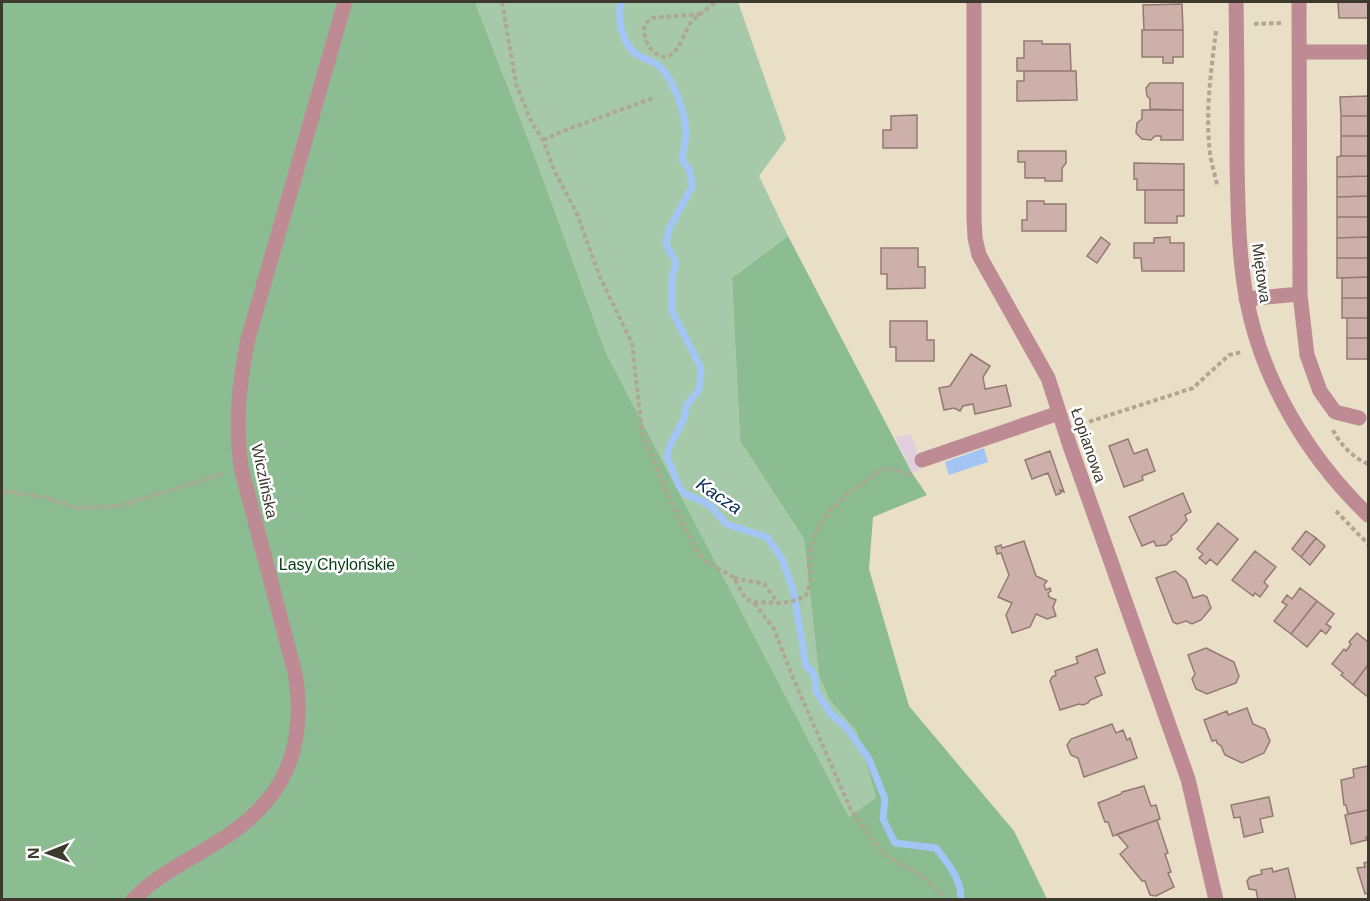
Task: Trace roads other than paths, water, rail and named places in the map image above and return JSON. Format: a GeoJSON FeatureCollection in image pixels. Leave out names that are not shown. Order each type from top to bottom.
{"type":"FeatureCollection","features":[{"type":"Feature","properties":{"kind":"street","name":"Wiczlińska"},"geometry":{"type":"LineString","coordinates":[[133,900],[153,882],[242,827],[278,785],[296,745],[299,700],[295,673],[241,468],[237,437],[237,410],[248,339],[345,2]]}},
{"type":"Feature","properties":{"kind":"street","name":"Łopianowa"},"geometry":{"type":"LineString","coordinates":[[975,2],[975,238],[979,255],[1048,378],[1064,430],[1188,779],[1216,900]]}},
{"type":"Feature","properties":{"kind":"street","name":"Miętowa"},"geometry":{"type":"LineString","coordinates":[[1236,2],[1238,217],[1240,259],[1246,299],[1258,344],[1278,393],[1320,461],[1368,515]]}},
{"type":"Feature","properties":{"kind":"street"},"geometry":{"type":"LineString","coordinates":[[1299,2],[1300,294],[1307,355],[1320,391],[1335,412],[1359,418]]}},
{"type":"Feature","properties":{"kind":"street"},"geometry":{"type":"LineString","coordinates":[[1300,52],[1368,52]]}},
{"type":"Feature","properties":{"kind":"street"},"geometry":{"type":"LineString","coordinates":[[1246,299],[1300,294]]}},
{"type":"Feature","properties":{"kind":"street"},"geometry":{"type":"LineString","coordinates":[[922,460],[1059,413]]}},
{"type":"Feature","properties":{"kind":"water"},"geometry":{"type":"Polygon","coordinates":[[[984,448],[988,462],[949,475],[945,462],[984,448]]]}},
{"type":"Feature","properties":{"kind":"waterway","name":"Kacza"},"geometry":{"type":"LineString","coordinates":[[621,2],[620,24],[628,46],[639,56],[660,67],[670,80],[678,97],[686,132],[682,160],[690,171],[692,187],[669,229],[666,244],[676,262],[672,278],[672,311],[701,368],[699,390],[687,404],[684,419],[669,447],[667,457],[679,486],[685,494],[712,507],[726,524],[767,537],[782,559],[793,589],[806,666],[812,671],[816,691],[831,714],[846,727],[869,759],[885,799],[883,819],[895,843],[936,848],[957,879],[961,900]]}},
{"type":"Feature","properties":{"kind":"park label","name":"Lasy Chylońskie"},"geometry":{"type":"Point","coordinates":[337,564]}}]}
